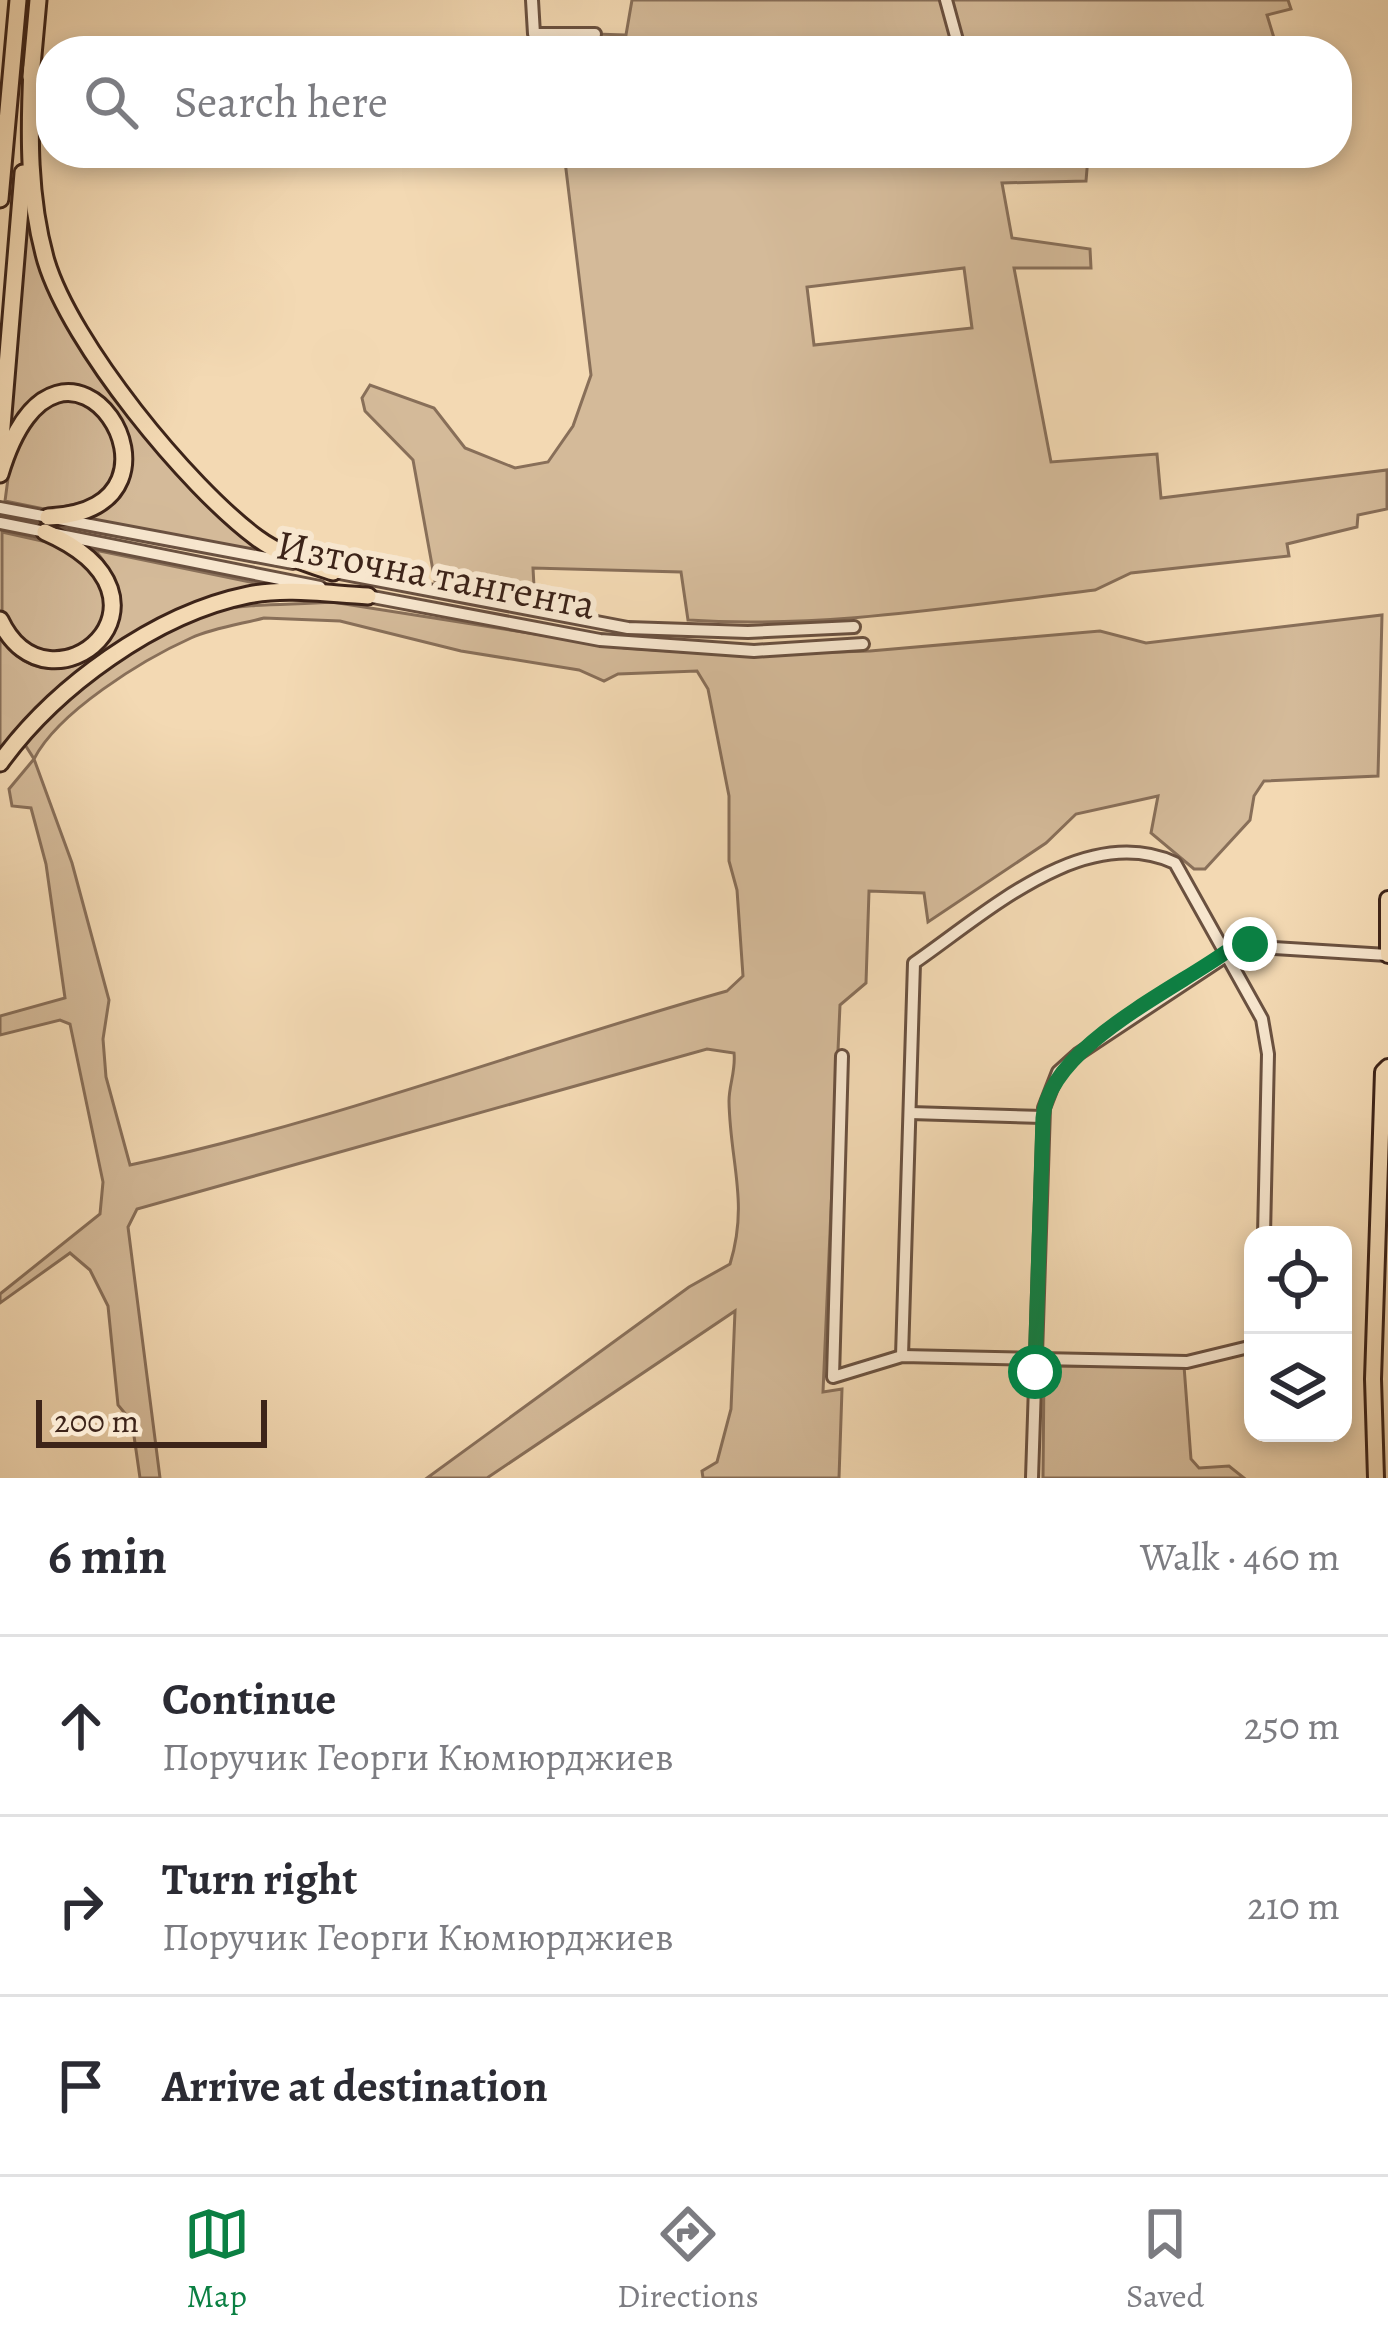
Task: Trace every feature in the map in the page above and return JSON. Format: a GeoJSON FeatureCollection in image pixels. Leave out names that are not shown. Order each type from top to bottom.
{"type":"FeatureCollection","features":[{"type":"Feature","properties":{"kind":"highway"},"geometry":{"type":"LineString","coordinates":[[0,199],[18,0]]}},
{"type":"Feature","properties":{"kind":"highway"},"geometry":{"type":"LineString","coordinates":[[0,451],[38,0]]}},
{"type":"Feature","properties":{"kind":"highway"},"geometry":{"type":"LineString","coordinates":[[32,68],[34,212],[47,265],[69,315],[150,426],[210,494],[282,554],[333,572]]}},
{"type":"Feature","properties":{"kind":"highway"},"geometry":{"type":"LineString","coordinates":[[0,133],[12,70]]}},
{"type":"Feature","properties":{"kind":"highway"},"geometry":{"type":"LineString","coordinates":[[0,474],[18,422],[32,406],[64,393],[96,403],[117,427],[122,442],[118,483],[107,499],[86,512],[46,524]]}},
{"type":"Feature","properties":{"kind":"highway"},"geometry":{"type":"LineString","coordinates":[[0,620],[20,650],[55,661],[92,648],[110,621],[111,591],[101,567],[46,524]]}},
{"type":"Feature","properties":{"kind":"highway"},"geometry":{"type":"LineString","coordinates":[[0,763],[72,688],[177,620],[251,594],[368,596]]}},
{"type":"Feature","properties":{"kind":"main road"},"geometry":{"type":"LineString","coordinates":[[1387,955],[1388,898]]}},
{"type":"Feature","properties":{"kind":"main road"},"geometry":{"type":"LineString","coordinates":[[1376,1478],[1383,1072],[1388,1067]]}},
{"type":"Feature","properties":{"kind":"street"},"geometry":{"type":"LineString","coordinates":[[532,0],[535,34],[596,34]]}},
{"type":"Feature","properties":{"kind":"street"},"geometry":{"type":"LineString","coordinates":[[946,0],[956,36]]}},
{"type":"Feature","properties":{"kind":"street","name":"Източна тангента"},"geometry":{"type":"LineString","coordinates":[[0,508],[46,524],[368,596],[599,640],[754,651],[863,644]]}},
{"type":"Feature","properties":{"kind":"street","name":"Източна тангента"},"geometry":{"type":"LineString","coordinates":[[0,523],[46,524],[628,628],[748,632],[854,627]]}},
{"type":"Feature","properties":{"kind":"street"},"geometry":{"type":"LineString","coordinates":[[902,1356],[914,963],[1056,866],[1089,857],[1170,860],[1183,870],[1262,1018],[1268,1054],[1264,1226]]}},
{"type":"Feature","properties":{"kind":"street"},"geometry":{"type":"LineString","coordinates":[[1032,1478],[1043,1118],[1052,1083],[1067,1063],[1226,952],[1250,944],[1387,955]]}},
{"type":"Feature","properties":{"kind":"street"},"geometry":{"type":"LineString","coordinates":[[842,1056],[833,1377],[902,1356],[1187,1361],[1244,1348]]}},
{"type":"Feature","properties":{"kind":"street"},"geometry":{"type":"LineString","coordinates":[[910,1113],[1043,1118]]}},
{"type":"Feature","properties":{"kind":"shaded area"},"geometry":{"type":"Polygon","coordinates":[[[632,0],[946,0],[953,36],[592,36],[626,35],[632,0]]]}},
{"type":"Feature","properties":{"kind":"shaded area"},"geometry":{"type":"Polygon","coordinates":[[[950,0],[1288,0],[1291,9],[1267,15],[1273,36],[960,36],[950,0]]]}},
{"type":"Feature","properties":{"kind":"shaded area"},"geometry":{"type":"Polygon","coordinates":[[[28,163],[45,272],[138,417],[280,558],[71,518],[110,498],[130,461],[125,431],[100,400],[60,394],[35,399],[18,418],[2,456],[28,163]]]}},
{"type":"Feature","properties":{"kind":"shaded area"},"geometry":{"type":"Polygon","coordinates":[[[566,168],[1087,168],[1086,181],[1002,183],[1012,238],[1090,249],[1091,268],[1014,268],[1051,462],[1157,454],[1161,498],[1387,470],[1387,509],[1358,515],[1357,527],[1287,544],[1289,556],[1131,573],[1095,590],[841,619],[688,620],[681,572],[533,568],[535,605],[578,612],[578,617],[436,587],[413,460],[365,411],[362,398],[370,385],[434,408],[465,448],[515,468],[548,462],[573,426],[591,375],[566,168]],[[964,268],[807,287],[814,345],[972,328],[964,268]]]}},
{"type":"Feature","properties":{"kind":"shaded area"},"geometry":{"type":"Polygon","coordinates":[[[53,397],[81,403],[99,417],[112,437],[120,464],[102,498],[49,510],[5,501],[13,441],[53,397]]]}},
{"type":"Feature","properties":{"kind":"shaded area"},"geometry":{"type":"Polygon","coordinates":[[[2,532],[69,547],[95,563],[109,607],[89,646],[35,657],[2,620],[2,532]]]}},
{"type":"Feature","properties":{"kind":"shaded area"},"geometry":{"type":"Polygon","coordinates":[[[95,550],[279,588],[217,597],[62,687],[0,750],[0,637],[22,659],[47,668],[72,666],[94,654],[110,635],[118,610],[113,581],[95,550]]]}},
{"type":"Feature","properties":{"kind":"shaded area"},"geometry":{"type":"Polygon","coordinates":[[[332,602],[625,648],[732,655],[870,651],[1100,631],[1146,643],[1382,615],[1378,776],[1264,781],[1254,796],[1250,820],[1205,869],[1194,869],[1151,833],[1158,796],[1076,814],[1046,843],[928,922],[924,893],[869,891],[866,983],[840,1005],[823,1392],[842,1389],[839,1478],[703,1478],[702,1471],[717,1462],[731,1409],[735,1311],[487,1478],[427,1478],[689,1287],[730,1264],[738,1221],[729,1101],[734,1053],[707,1049],[137,1209],[128,1227],[160,1478],[140,1478],[132,1422],[118,1405],[108,1306],[90,1270],[70,1253],[0,1303],[0,1294],[100,1214],[103,1182],[70,1024],[60,1020],[0,1035],[0,1016],[65,998],[46,864],[31,808],[12,806],[9,789],[34,759],[22,740],[85,683],[161,630],[212,611],[332,602]],[[264,618],[200,635],[149,660],[81,706],[34,759],[72,863],[109,1000],[103,1039],[106,1077],[130,1165],[355,1106],[727,991],[743,976],[737,890],[729,861],[729,796],[708,689],[697,671],[618,674],[604,681],[579,670],[461,651],[340,621],[264,618]]]}},
{"type":"Feature","properties":{"kind":"shaded area"},"geometry":{"type":"Polygon","coordinates":[[[1044,1366],[1184,1366],[1191,1459],[1199,1468],[1229,1466],[1244,1478],[1043,1478],[1044,1366]]]}},
{"type":"Feature","properties":{"kind":"route"},"geometry":{"type":"LineString","coordinates":[[1035,1372],[1043,1118],[1052,1083],[1078,1054],[1226,952],[1250,944]]}}]}
